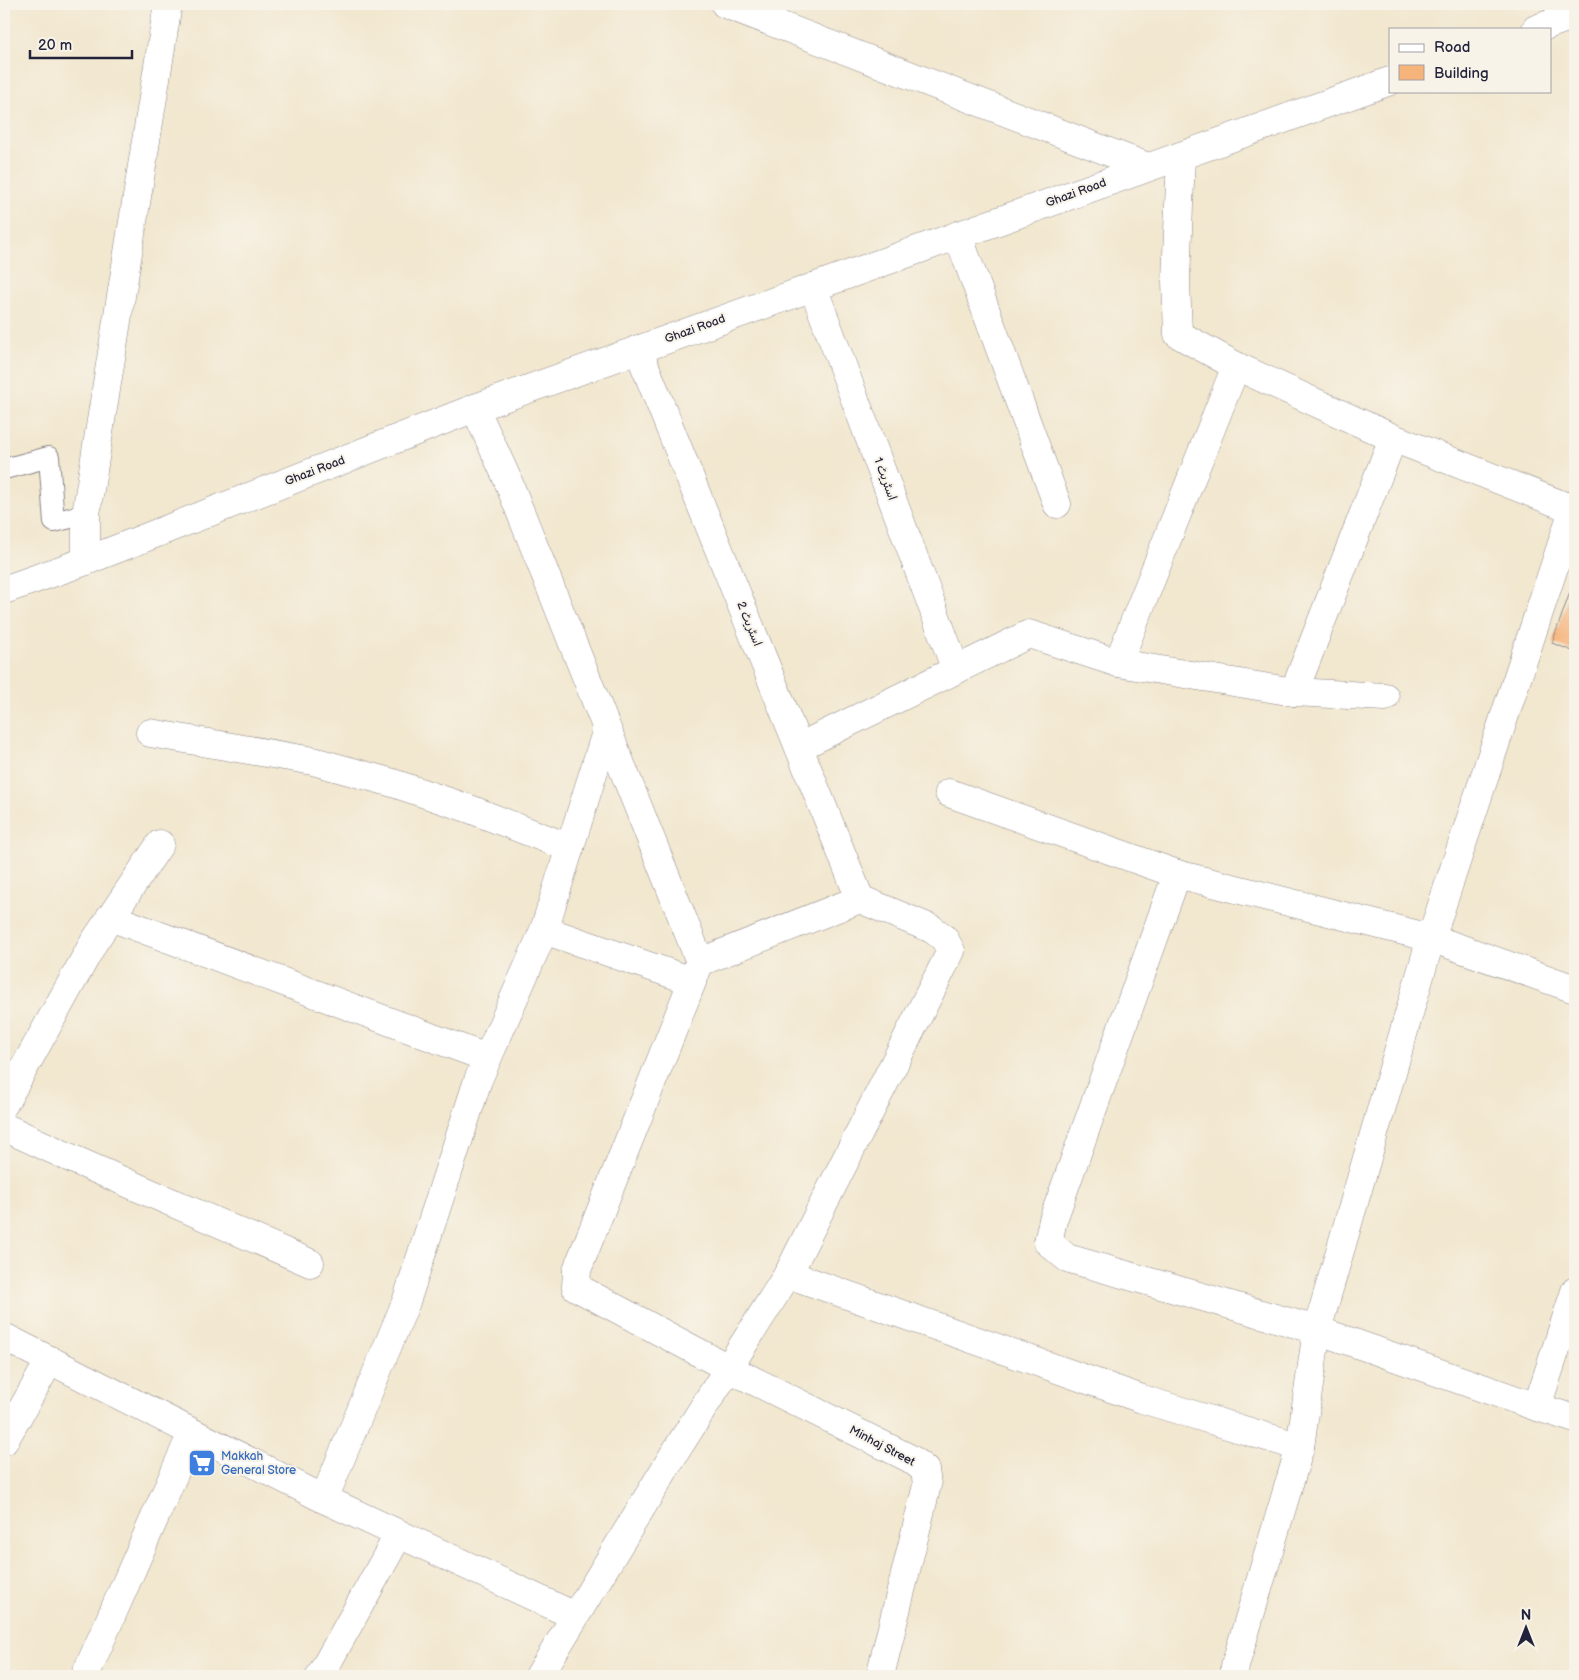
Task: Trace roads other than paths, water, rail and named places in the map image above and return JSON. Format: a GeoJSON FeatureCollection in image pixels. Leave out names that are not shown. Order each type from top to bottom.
{"type":"FeatureCollection","features":[{"type":"Feature","properties":{"kind":"street"},"geometry":{"type":"LineString","coordinates":[[86,561],[86,514],[168,4]]}},
{"type":"Feature","properties":{"kind":"street"},"geometry":{"type":"LineString","coordinates":[[725,4],[1148,167]]}},
{"type":"Feature","properties":{"kind":"street"},"geometry":{"type":"LineString","coordinates":[[1539,28],[1575,14]]}},
{"type":"Feature","properties":{"kind":"street","name":"Ghazi Road"},"geometry":{"type":"LineString","coordinates":[[4,590],[86,561],[475,408],[1389,81]]}},
{"type":"Feature","properties":{"kind":"street"},"geometry":{"type":"LineString","coordinates":[[1181,156],[1176,282],[1178,334],[1236,366],[1393,438],[1575,508],[1431,938],[1318,1330],[1300,1447],[1235,1666],[1234,1676]]}},
{"type":"Feature","properties":{"kind":"street"},"geometry":{"type":"LineString","coordinates":[[958,235],[1057,504]]}},
{"type":"Feature","properties":{"kind":"street","name":"اسٹریٹ 1"},"geometry":{"type":"LineString","coordinates":[[813,287],[956,670]]}},
{"type":"Feature","properties":{"kind":"street","name":"اسٹریٹ 2"},"geometry":{"type":"LineString","coordinates":[[638,349],[860,899]]}},
{"type":"Feature","properties":{"kind":"street"},"geometry":{"type":"LineString","coordinates":[[1118,663],[1236,366]]}},
{"type":"Feature","properties":{"kind":"street"},"geometry":{"type":"LineString","coordinates":[[475,408],[506,476],[607,729],[696,971],[577,1270],[576,1287],[728,1368]]}},
{"type":"Feature","properties":{"kind":"street"},"geometry":{"type":"LineString","coordinates":[[1294,692],[1393,438]]}},
{"type":"Feature","properties":{"kind":"street"},"geometry":{"type":"LineString","coordinates":[[799,747],[1029,634],[1118,663],[1294,692],[1385,697]]}},
{"type":"Feature","properties":{"kind":"street"},"geometry":{"type":"LineString","coordinates":[[324,1499],[406,1302],[478,1080],[544,930],[607,729]]}},
{"type":"Feature","properties":{"kind":"street"},"geometry":{"type":"LineString","coordinates":[[150,733],[313,760],[393,783],[570,848]]}},
{"type":"Feature","properties":{"kind":"street"},"geometry":{"type":"LineString","coordinates":[[949,793],[1177,874],[1431,938],[1575,989]]}},
{"type":"Feature","properties":{"kind":"street"},"geometry":{"type":"LineString","coordinates":[[4,1104],[94,942],[160,844]]}},
{"type":"Feature","properties":{"kind":"street"},"geometry":{"type":"LineString","coordinates":[[1177,874],[1053,1220],[1048,1242],[1067,1258],[1318,1330],[1575,1419]]}},
{"type":"Feature","properties":{"kind":"street"},"geometry":{"type":"LineString","coordinates":[[544,930],[696,971],[860,899],[932,928],[944,938],[951,951],[788,1274],[575,1616],[548,1674]]}},
{"type":"Feature","properties":{"kind":"street"},"geometry":{"type":"LineString","coordinates":[[110,917],[487,1058]]}},
{"type":"Feature","properties":{"kind":"street"},"geometry":{"type":"LineString","coordinates":[[4,1127],[310,1263]]}},
{"type":"Feature","properties":{"kind":"street"},"geometry":{"type":"LineString","coordinates":[[788,1274],[1142,1399],[1300,1447]]}},
{"type":"Feature","properties":{"kind":"street"},"geometry":{"type":"LineString","coordinates":[[1537,1407],[1575,1291]]}},
{"type":"Feature","properties":{"kind":"street"},"geometry":{"type":"LineString","coordinates":[[4,1337],[324,1499],[575,1616]]}},
{"type":"Feature","properties":{"kind":"street"},"geometry":{"type":"LineString","coordinates":[[4,1440],[50,1360]]}},
{"type":"Feature","properties":{"kind":"street","name":"Minhaj Street"},"geometry":{"type":"LineString","coordinates":[[728,1368],[911,1460],[925,1470],[927,1484],[880,1676]]}},
{"type":"Feature","properties":{"kind":"street"},"geometry":{"type":"LineString","coordinates":[[85,1676],[192,1433]]}},
{"type":"Feature","properties":{"kind":"street"},"geometry":{"type":"LineString","coordinates":[[320,1676],[398,1534]]}},
{"type":"Feature","properties":{"kind":"lane"},"geometry":{"type":"LineString","coordinates":[[1553,4],[1575,14]]}},
{"type":"Feature","properties":{"kind":"lane"},"geometry":{"type":"LineString","coordinates":[[4,469],[49,458],[54,522],[86,514]]}},
{"type":"Feature","properties":{"kind":"place","name":"Makkah General Store"},"geometry":{"type":"Point","coordinates":[202,1463]}}]}
